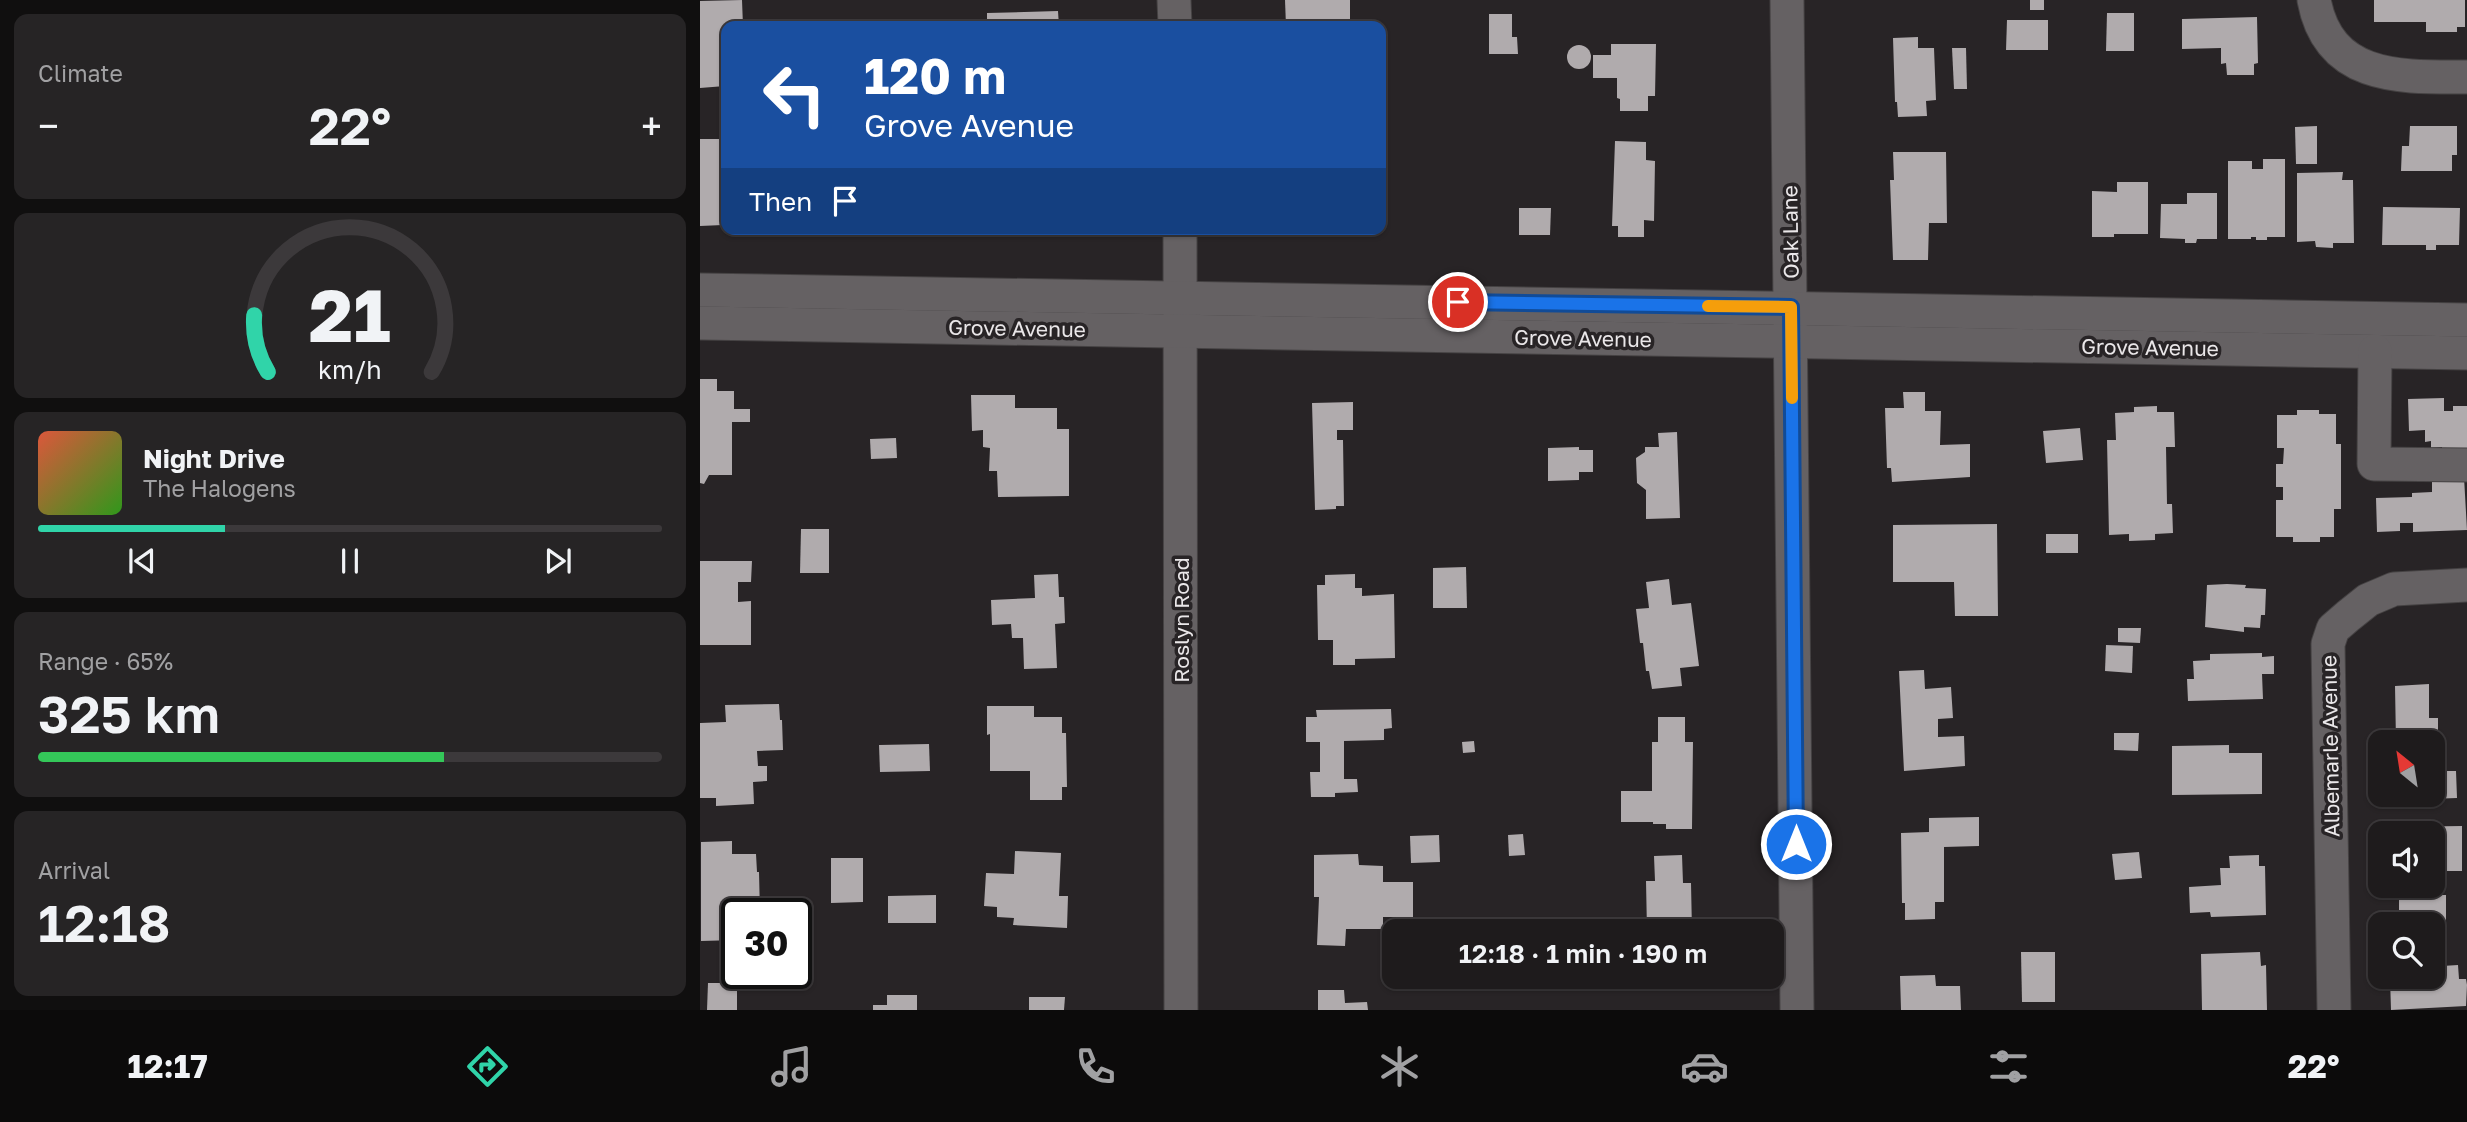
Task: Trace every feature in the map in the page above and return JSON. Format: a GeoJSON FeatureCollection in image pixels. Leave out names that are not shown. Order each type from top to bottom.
{"type":"FeatureCollection","features":[{"type":"Feature","properties":{"kind":"street"},"geometry":{"type":"LineString","coordinates":[[1174,0],[1175,21]]}},
{"type":"Feature","properties":{"kind":"street","name":"Oak Lane"},"geometry":{"type":"LineString","coordinates":[[1787,0],[1797,1010]]}},
{"type":"Feature","properties":{"kind":"street"},"geometry":{"type":"LineString","coordinates":[[2314,0],[2323,31],[2344,55],[2378,73],[2410,77],[2467,77]]}},
{"type":"Feature","properties":{"kind":"street","name":"Roslyn Road"},"geometry":{"type":"LineString","coordinates":[[1180,235],[1181,1010]]}},
{"type":"Feature","properties":{"kind":"street","name":"Grove Avenue"},"geometry":{"type":"LineString","coordinates":[[700,290],[2467,320]]}},
{"type":"Feature","properties":{"kind":"street","name":"Grove Avenue"},"geometry":{"type":"LineString","coordinates":[[700,323],[2467,353]]}},
{"type":"Feature","properties":{"kind":"street"},"geometry":{"type":"LineString","coordinates":[[2375,351],[2374,464],[2467,465]]}},
{"type":"Feature","properties":{"kind":"street","name":"Albemarle Avenue"},"geometry":{"type":"LineString","coordinates":[[2334,1010],[2328,644],[2333,629],[2368,600],[2394,589],[2467,585]]}},
{"type":"Feature","properties":{"kind":"building"},"geometry":{"type":"Polygon","coordinates":[[[742,0],[743,21],[721,21],[721,86],[700,88],[700,1],[742,0]]]}},
{"type":"Feature","properties":{"kind":"building"},"geometry":{"type":"Polygon","coordinates":[[[1285,0],[1350,0],[1350,21],[1286,21],[1285,0]]]}},
{"type":"Feature","properties":{"kind":"building"},"geometry":{"type":"Polygon","coordinates":[[[2030,0],[2044,0],[2044,10],[2030,10],[2030,0]]]}},
{"type":"Feature","properties":{"kind":"building"},"geometry":{"type":"Polygon","coordinates":[[[2374,0],[2465,0],[2465,27],[2457,27],[2457,32],[2426,32],[2426,22],[2374,22],[2374,0]]]}},
{"type":"Feature","properties":{"kind":"building"},"geometry":{"type":"Polygon","coordinates":[[[1058,11],[1059,21],[987,21],[987,13],[1058,11]]]}},
{"type":"Feature","properties":{"kind":"building"},"geometry":{"type":"Polygon","coordinates":[[[2107,13],[2134,13],[2134,51],[2106,51],[2107,13]]]}},
{"type":"Feature","properties":{"kind":"building"},"geometry":{"type":"Polygon","coordinates":[[[1489,14],[1512,14],[1512,37],[1517,37],[1518,54],[1489,54],[1489,14]]]}},
{"type":"Feature","properties":{"kind":"building"},"geometry":{"type":"Polygon","coordinates":[[[2257,17],[2258,63],[2254,64],[2254,75],[2227,75],[2226,63],[2221,64],[2221,48],[2182,49],[2182,19],[2257,17]]]}},
{"type":"Feature","properties":{"kind":"building"},"geometry":{"type":"Polygon","coordinates":[[[2007,20],[2048,20],[2048,50],[2006,50],[2007,20]]]}},
{"type":"Feature","properties":{"kind":"building"},"geometry":{"type":"Polygon","coordinates":[[[1918,37],[1918,48],[1934,48],[1936,100],[1926,101],[1927,116],[1898,117],[1893,38],[1918,37]]]}},
{"type":"Feature","properties":{"kind":"building"},"geometry":{"type":"Polygon","coordinates":[[[1611,44],[1656,44],[1655,96],[1648,96],[1648,111],[1620,111],[1617,78],[1593,78],[1593,55],[1611,55],[1611,44]]]}},
{"type":"Feature","properties":{"kind":"building"},"geometry":{"type":"Polygon","coordinates":[[[1579,45],[1588,48],[1591,57],[1588,66],[1579,69],[1570,66],[1567,57],[1570,48],[1579,45]]]}},
{"type":"Feature","properties":{"kind":"building"},"geometry":{"type":"Polygon","coordinates":[[[1952,48],[1966,48],[1967,89],[1954,89],[1952,48]]]}},
{"type":"Feature","properties":{"kind":"building"},"geometry":{"type":"Polygon","coordinates":[[[2317,126],[2317,164],[2296,164],[2295,127],[2317,126]]]}},
{"type":"Feature","properties":{"kind":"building"},"geometry":{"type":"Polygon","coordinates":[[[2410,126],[2457,126],[2457,155],[2452,155],[2452,171],[2401,171],[2402,146],[2409,146],[2410,126]]]}},
{"type":"Feature","properties":{"kind":"building"},"geometry":{"type":"Polygon","coordinates":[[[700,139],[720,139],[721,225],[700,226],[700,139]]]}},
{"type":"Feature","properties":{"kind":"building"},"geometry":{"type":"Polygon","coordinates":[[[1615,141],[1646,142],[1646,160],[1655,161],[1654,221],[1644,220],[1644,237],[1618,237],[1618,226],[1612,226],[1615,141]]]}},
{"type":"Feature","properties":{"kind":"building"},"geometry":{"type":"Polygon","coordinates":[[[1893,152],[1946,152],[1947,223],[1929,223],[1928,260],[1893,260],[1890,180],[1894,180],[1893,152]]]}},
{"type":"Feature","properties":{"kind":"building"},"geometry":{"type":"Polygon","coordinates":[[[2263,159],[2285,159],[2285,237],[2267,237],[2267,240],[2256,240],[2256,237],[2228,239],[2228,161],[2252,161],[2252,169],[2263,169],[2263,159]]]}},
{"type":"Feature","properties":{"kind":"building"},"geometry":{"type":"Polygon","coordinates":[[[2343,172],[2342,180],[2353,180],[2354,243],[2333,243],[2333,248],[2316,247],[2315,241],[2297,242],[2297,173],[2343,172]]]}},
{"type":"Feature","properties":{"kind":"building"},"geometry":{"type":"Polygon","coordinates":[[[2117,182],[2148,182],[2148,234],[2092,237],[2092,191],[2117,192],[2117,182]]]}},
{"type":"Feature","properties":{"kind":"building"},"geometry":{"type":"Polygon","coordinates":[[[2187,193],[2217,193],[2217,239],[2197,239],[2196,243],[2185,243],[2185,239],[2160,238],[2161,204],[2187,204],[2187,193]]]}},
{"type":"Feature","properties":{"kind":"building"},"geometry":{"type":"Polygon","coordinates":[[[2383,207],[2460,208],[2459,245],[2436,245],[2436,250],[2426,250],[2426,245],[2382,245],[2383,207]]]}},
{"type":"Feature","properties":{"kind":"building"},"geometry":{"type":"Polygon","coordinates":[[[1519,208],[1551,208],[1550,235],[1519,235],[1519,208]]]}},
{"type":"Feature","properties":{"kind":"building"},"geometry":{"type":"Polygon","coordinates":[[[700,379],[717,379],[717,391],[734,391],[734,409],[750,409],[750,422],[732,422],[732,475],[709,475],[704,484],[700,483],[700,379]]]}},
{"type":"Feature","properties":{"kind":"building"},"geometry":{"type":"Polygon","coordinates":[[[1903,392],[1925,392],[1925,411],[1941,411],[1940,445],[1970,444],[1970,477],[1892,482],[1891,468],[1887,468],[1885,408],[1904,408],[1903,392]]]}},
{"type":"Feature","properties":{"kind":"building"},"geometry":{"type":"Polygon","coordinates":[[[971,395],[1015,395],[1015,408],[1057,408],[1057,429],[1069,429],[1069,496],[998,497],[997,471],[989,471],[990,448],[983,447],[983,430],[972,431],[971,395]]]}},
{"type":"Feature","properties":{"kind":"building"},"geometry":{"type":"Polygon","coordinates":[[[2444,398],[2444,411],[2453,411],[2453,406],[2467,406],[2467,452],[2442,453],[2442,447],[2431,448],[2431,441],[2425,442],[2425,430],[2409,431],[2408,399],[2444,398]]]}},
{"type":"Feature","properties":{"kind":"building"},"geometry":{"type":"Polygon","coordinates":[[[1353,402],[1353,430],[1337,430],[1337,440],[1343,440],[1344,506],[1315,510],[1312,403],[1353,402]]]}},
{"type":"Feature","properties":{"kind":"building"},"geometry":{"type":"Polygon","coordinates":[[[2157,406],[2157,412],[2174,412],[2175,447],[2166,447],[2167,504],[2172,504],[2173,533],[2155,534],[2155,540],[2129,541],[2129,534],[2109,535],[2107,440],[2116,440],[2115,413],[2134,412],[2134,407],[2157,406]]]}},
{"type":"Feature","properties":{"kind":"building"},"geometry":{"type":"Polygon","coordinates":[[[2297,410],[2319,410],[2319,414],[2336,414],[2336,444],[2341,444],[2341,509],[2334,509],[2334,537],[2320,537],[2320,542],[2293,542],[2293,537],[2276,537],[2276,500],[2283,500],[2283,487],[2276,487],[2276,464],[2283,464],[2284,448],[2277,448],[2277,415],[2297,415],[2297,410]]]}},
{"type":"Feature","properties":{"kind":"building"},"geometry":{"type":"Polygon","coordinates":[[[2080,428],[2083,460],[2046,463],[2043,431],[2080,428]]]}},
{"type":"Feature","properties":{"kind":"building"},"geometry":{"type":"Polygon","coordinates":[[[1677,432],[1680,518],[1646,519],[1646,490],[1637,483],[1636,458],[1645,452],[1645,447],[1659,447],[1658,433],[1677,432]]]}},
{"type":"Feature","properties":{"kind":"building"},"geometry":{"type":"Polygon","coordinates":[[[896,438],[897,458],[871,459],[870,439],[896,438]]]}},
{"type":"Feature","properties":{"kind":"building"},"geometry":{"type":"Polygon","coordinates":[[[1579,447],[1579,450],[1593,450],[1593,472],[1579,472],[1579,480],[1548,481],[1548,448],[1579,447]]]}},
{"type":"Feature","properties":{"kind":"building"},"geometry":{"type":"Polygon","coordinates":[[[2464,477],[2467,530],[2413,532],[2413,523],[2400,523],[2400,531],[2377,532],[2376,498],[2412,497],[2412,493],[2432,492],[2432,478],[2464,477]]]}},
{"type":"Feature","properties":{"kind":"building"},"geometry":{"type":"Polygon","coordinates":[[[1997,524],[1998,616],[1955,616],[1954,582],[1893,582],[1893,525],[1997,524]]]}},
{"type":"Feature","properties":{"kind":"building"},"geometry":{"type":"Polygon","coordinates":[[[801,529],[829,529],[829,573],[800,573],[801,529]]]}},
{"type":"Feature","properties":{"kind":"building"},"geometry":{"type":"Polygon","coordinates":[[[2046,534],[2078,534],[2078,553],[2046,553],[2046,534]]]}},
{"type":"Feature","properties":{"kind":"building"},"geometry":{"type":"Polygon","coordinates":[[[700,561],[752,561],[751,582],[738,582],[738,602],[751,601],[751,645],[700,645],[700,561]]]}},
{"type":"Feature","properties":{"kind":"building"},"geometry":{"type":"Polygon","coordinates":[[[1466,567],[1467,608],[1433,608],[1433,568],[1466,567]]]}},
{"type":"Feature","properties":{"kind":"building"},"geometry":{"type":"Polygon","coordinates":[[[1058,574],[1059,597],[1064,597],[1065,623],[1055,624],[1057,668],[1024,669],[1023,638],[1012,638],[1011,624],[992,625],[991,600],[1035,598],[1034,575],[1058,574]]]}},
{"type":"Feature","properties":{"kind":"building"},"geometry":{"type":"Polygon","coordinates":[[[1355,574],[1355,588],[1362,588],[1362,596],[1394,594],[1395,658],[1355,659],[1355,665],[1333,665],[1333,640],[1318,640],[1317,585],[1325,585],[1325,575],[1355,574]]]}},
{"type":"Feature","properties":{"kind":"building"},"geometry":{"type":"Polygon","coordinates":[[[1669,579],[1672,605],[1691,603],[1699,666],[1680,668],[1682,686],[1652,689],[1649,671],[1646,671],[1643,643],[1640,643],[1636,609],[1649,608],[1646,582],[1669,579]]]}},
{"type":"Feature","properties":{"kind":"building"},"geometry":{"type":"Polygon","coordinates":[[[2227,584],[2266,589],[2265,615],[2261,615],[2260,628],[2244,627],[2244,632],[2205,627],[2207,585],[2227,584]]]}},
{"type":"Feature","properties":{"kind":"building"},"geometry":{"type":"Polygon","coordinates":[[[2118,628],[2141,628],[2140,643],[2118,642],[2118,628]]]}},
{"type":"Feature","properties":{"kind":"building"},"geometry":{"type":"Polygon","coordinates":[[[2106,645],[2133,646],[2132,673],[2105,671],[2106,645]]]}},
{"type":"Feature","properties":{"kind":"building"},"geometry":{"type":"Polygon","coordinates":[[[2262,653],[2262,657],[2274,656],[2274,674],[2262,674],[2263,699],[2188,701],[2187,679],[2194,679],[2193,661],[2210,660],[2210,654],[2262,653]]]}},
{"type":"Feature","properties":{"kind":"building"},"geometry":{"type":"Polygon","coordinates":[[[1924,670],[1925,689],[1951,687],[1953,718],[1938,719],[1938,737],[1964,736],[1965,766],[1904,771],[1899,671],[1924,670]]]}},
{"type":"Feature","properties":{"kind":"building"},"geometry":{"type":"Polygon","coordinates":[[[2429,684],[2429,718],[2438,718],[2438,730],[2396,730],[2395,686],[2429,684]]]}},
{"type":"Feature","properties":{"kind":"building"},"geometry":{"type":"Polygon","coordinates":[[[779,704],[783,750],[757,751],[758,766],[767,766],[767,781],[753,782],[754,804],[716,806],[716,798],[700,798],[700,723],[726,722],[725,705],[779,704]]]}},
{"type":"Feature","properties":{"kind":"building"},"geometry":{"type":"Polygon","coordinates":[[[987,706],[1034,706],[1034,717],[1062,717],[1062,733],[1066,733],[1067,787],[1062,787],[1062,800],[1030,800],[1030,771],[990,771],[987,706]]]}},
{"type":"Feature","properties":{"kind":"building"},"geometry":{"type":"Polygon","coordinates":[[[1391,709],[1392,728],[1384,729],[1384,740],[1344,741],[1344,779],[1357,779],[1358,792],[1335,793],[1335,797],[1311,797],[1310,772],[1320,772],[1320,742],[1306,742],[1306,717],[1317,717],[1316,710],[1391,709]]]}},
{"type":"Feature","properties":{"kind":"building"},"geometry":{"type":"Polygon","coordinates":[[[1658,717],[1685,717],[1685,742],[1693,742],[1692,829],[1666,829],[1666,824],[1653,822],[1621,822],[1621,791],[1652,791],[1652,742],[1658,742],[1658,717]]]}},
{"type":"Feature","properties":{"kind":"building"},"geometry":{"type":"Polygon","coordinates":[[[2114,733],[2139,733],[2138,751],[2114,750],[2114,733]]]}},
{"type":"Feature","properties":{"kind":"building"},"geometry":{"type":"Polygon","coordinates":[[[1474,741],[1475,752],[1463,753],[1462,742],[1474,741]]]}},
{"type":"Feature","properties":{"kind":"building"},"geometry":{"type":"Polygon","coordinates":[[[929,744],[930,771],[880,772],[879,745],[929,744]]]}},
{"type":"Feature","properties":{"kind":"building"},"geometry":{"type":"Polygon","coordinates":[[[2229,745],[2229,753],[2262,753],[2262,794],[2172,795],[2172,746],[2229,745]]]}},
{"type":"Feature","properties":{"kind":"building"},"geometry":{"type":"Polygon","coordinates":[[[2445,771],[2456,771],[2457,798],[2445,798],[2445,771]]]}},
{"type":"Feature","properties":{"kind":"building"},"geometry":{"type":"Polygon","coordinates":[[[1979,817],[1979,846],[1944,847],[1944,902],[1935,902],[1935,919],[1905,920],[1905,903],[1902,903],[1901,833],[1929,832],[1929,818],[1979,817]]]}},
{"type":"Feature","properties":{"kind":"building"},"geometry":{"type":"Polygon","coordinates":[[[2445,826],[2462,826],[2462,871],[2445,871],[2445,826]]]}},
{"type":"Feature","properties":{"kind":"building"},"geometry":{"type":"Polygon","coordinates":[[[1523,834],[1525,855],[1509,856],[1508,835],[1523,834]]]}},
{"type":"Feature","properties":{"kind":"building"},"geometry":{"type":"Polygon","coordinates":[[[1439,835],[1440,862],[1411,863],[1410,836],[1439,835]]]}},
{"type":"Feature","properties":{"kind":"building"},"geometry":{"type":"Polygon","coordinates":[[[732,841],[732,854],[756,854],[760,898],[721,898],[721,940],[701,941],[701,842],[732,841]]]}},
{"type":"Feature","properties":{"kind":"building"},"geometry":{"type":"Polygon","coordinates":[[[1015,851],[1061,853],[1059,896],[1068,896],[1067,928],[1013,925],[1014,918],[997,917],[997,907],[984,906],[986,873],[1014,874],[1015,851]]]}},
{"type":"Feature","properties":{"kind":"building"},"geometry":{"type":"Polygon","coordinates":[[[2139,852],[2142,878],[2115,880],[2112,854],[2139,852]]]}},
{"type":"Feature","properties":{"kind":"building"},"geometry":{"type":"Polygon","coordinates":[[[1358,854],[1359,865],[1383,866],[1383,882],[1413,882],[1413,917],[1383,917],[1382,929],[1346,929],[1345,946],[1317,945],[1319,897],[1314,897],[1314,855],[1358,854]]]}},
{"type":"Feature","properties":{"kind":"building"},"geometry":{"type":"Polygon","coordinates":[[[1682,855],[1683,883],[1691,883],[1692,919],[1647,919],[1646,881],[1655,881],[1654,856],[1682,855]]]}},
{"type":"Feature","properties":{"kind":"building"},"geometry":{"type":"Polygon","coordinates":[[[2259,855],[2259,866],[2265,866],[2266,915],[2211,917],[2210,912],[2190,913],[2189,887],[2221,885],[2220,868],[2230,868],[2229,856],[2259,855]]]}},
{"type":"Feature","properties":{"kind":"building"},"geometry":{"type":"Polygon","coordinates":[[[831,858],[863,858],[863,902],[831,903],[831,858]]]}},
{"type":"Feature","properties":{"kind":"building"},"geometry":{"type":"Polygon","coordinates":[[[936,895],[936,923],[888,923],[888,896],[936,895]]]}},
{"type":"Feature","properties":{"kind":"building"},"geometry":{"type":"Polygon","coordinates":[[[2446,895],[2446,936],[2445,912],[2399,912],[2399,898],[2445,898],[2446,895]]]}},
{"type":"Feature","properties":{"kind":"building"},"geometry":{"type":"Polygon","coordinates":[[[2021,952],[2055,952],[2055,1002],[2022,1002],[2021,952]]]}},
{"type":"Feature","properties":{"kind":"building"},"geometry":{"type":"Polygon","coordinates":[[[2260,952],[2261,966],[2266,965],[2267,1010],[2202,1010],[2201,954],[2260,952]]]}},
{"type":"Feature","properties":{"kind":"building"},"geometry":{"type":"Polygon","coordinates":[[[2458,965],[2459,979],[2466,979],[2466,1006],[2391,1010],[2390,989],[2445,989],[2445,966],[2458,965]]]}},
{"type":"Feature","properties":{"kind":"building"},"geometry":{"type":"Polygon","coordinates":[[[1935,975],[1936,986],[1960,986],[1961,1010],[1901,1010],[1900,976],[1935,975]]]}},
{"type":"Feature","properties":{"kind":"building"},"geometry":{"type":"Polygon","coordinates":[[[708,983],[721,983],[721,989],[737,989],[737,1010],[707,1010],[708,983]]]}},
{"type":"Feature","properties":{"kind":"building"},"geometry":{"type":"Polygon","coordinates":[[[1318,990],[1344,990],[1345,1003],[1367,1002],[1368,1010],[1318,1010],[1318,990]]]}},
{"type":"Feature","properties":{"kind":"building"},"geometry":{"type":"Polygon","coordinates":[[[887,995],[917,995],[917,1010],[873,1010],[873,1005],[887,1005],[887,995]]]}},
{"type":"Feature","properties":{"kind":"building"},"geometry":{"type":"Polygon","coordinates":[[[1029,997],[1065,997],[1064,1010],[1029,1010],[1029,997]]]}},
{"type":"Feature","properties":{"kind":"slow traffic"},"geometry":{"type":"LineString","coordinates":[[1708,306],[1791,307],[1792,398]]}},
{"type":"Feature","properties":{"kind":"route"},"geometry":{"type":"LineString","coordinates":[[1458,302],[1791,307],[1796,844]]}}]}
